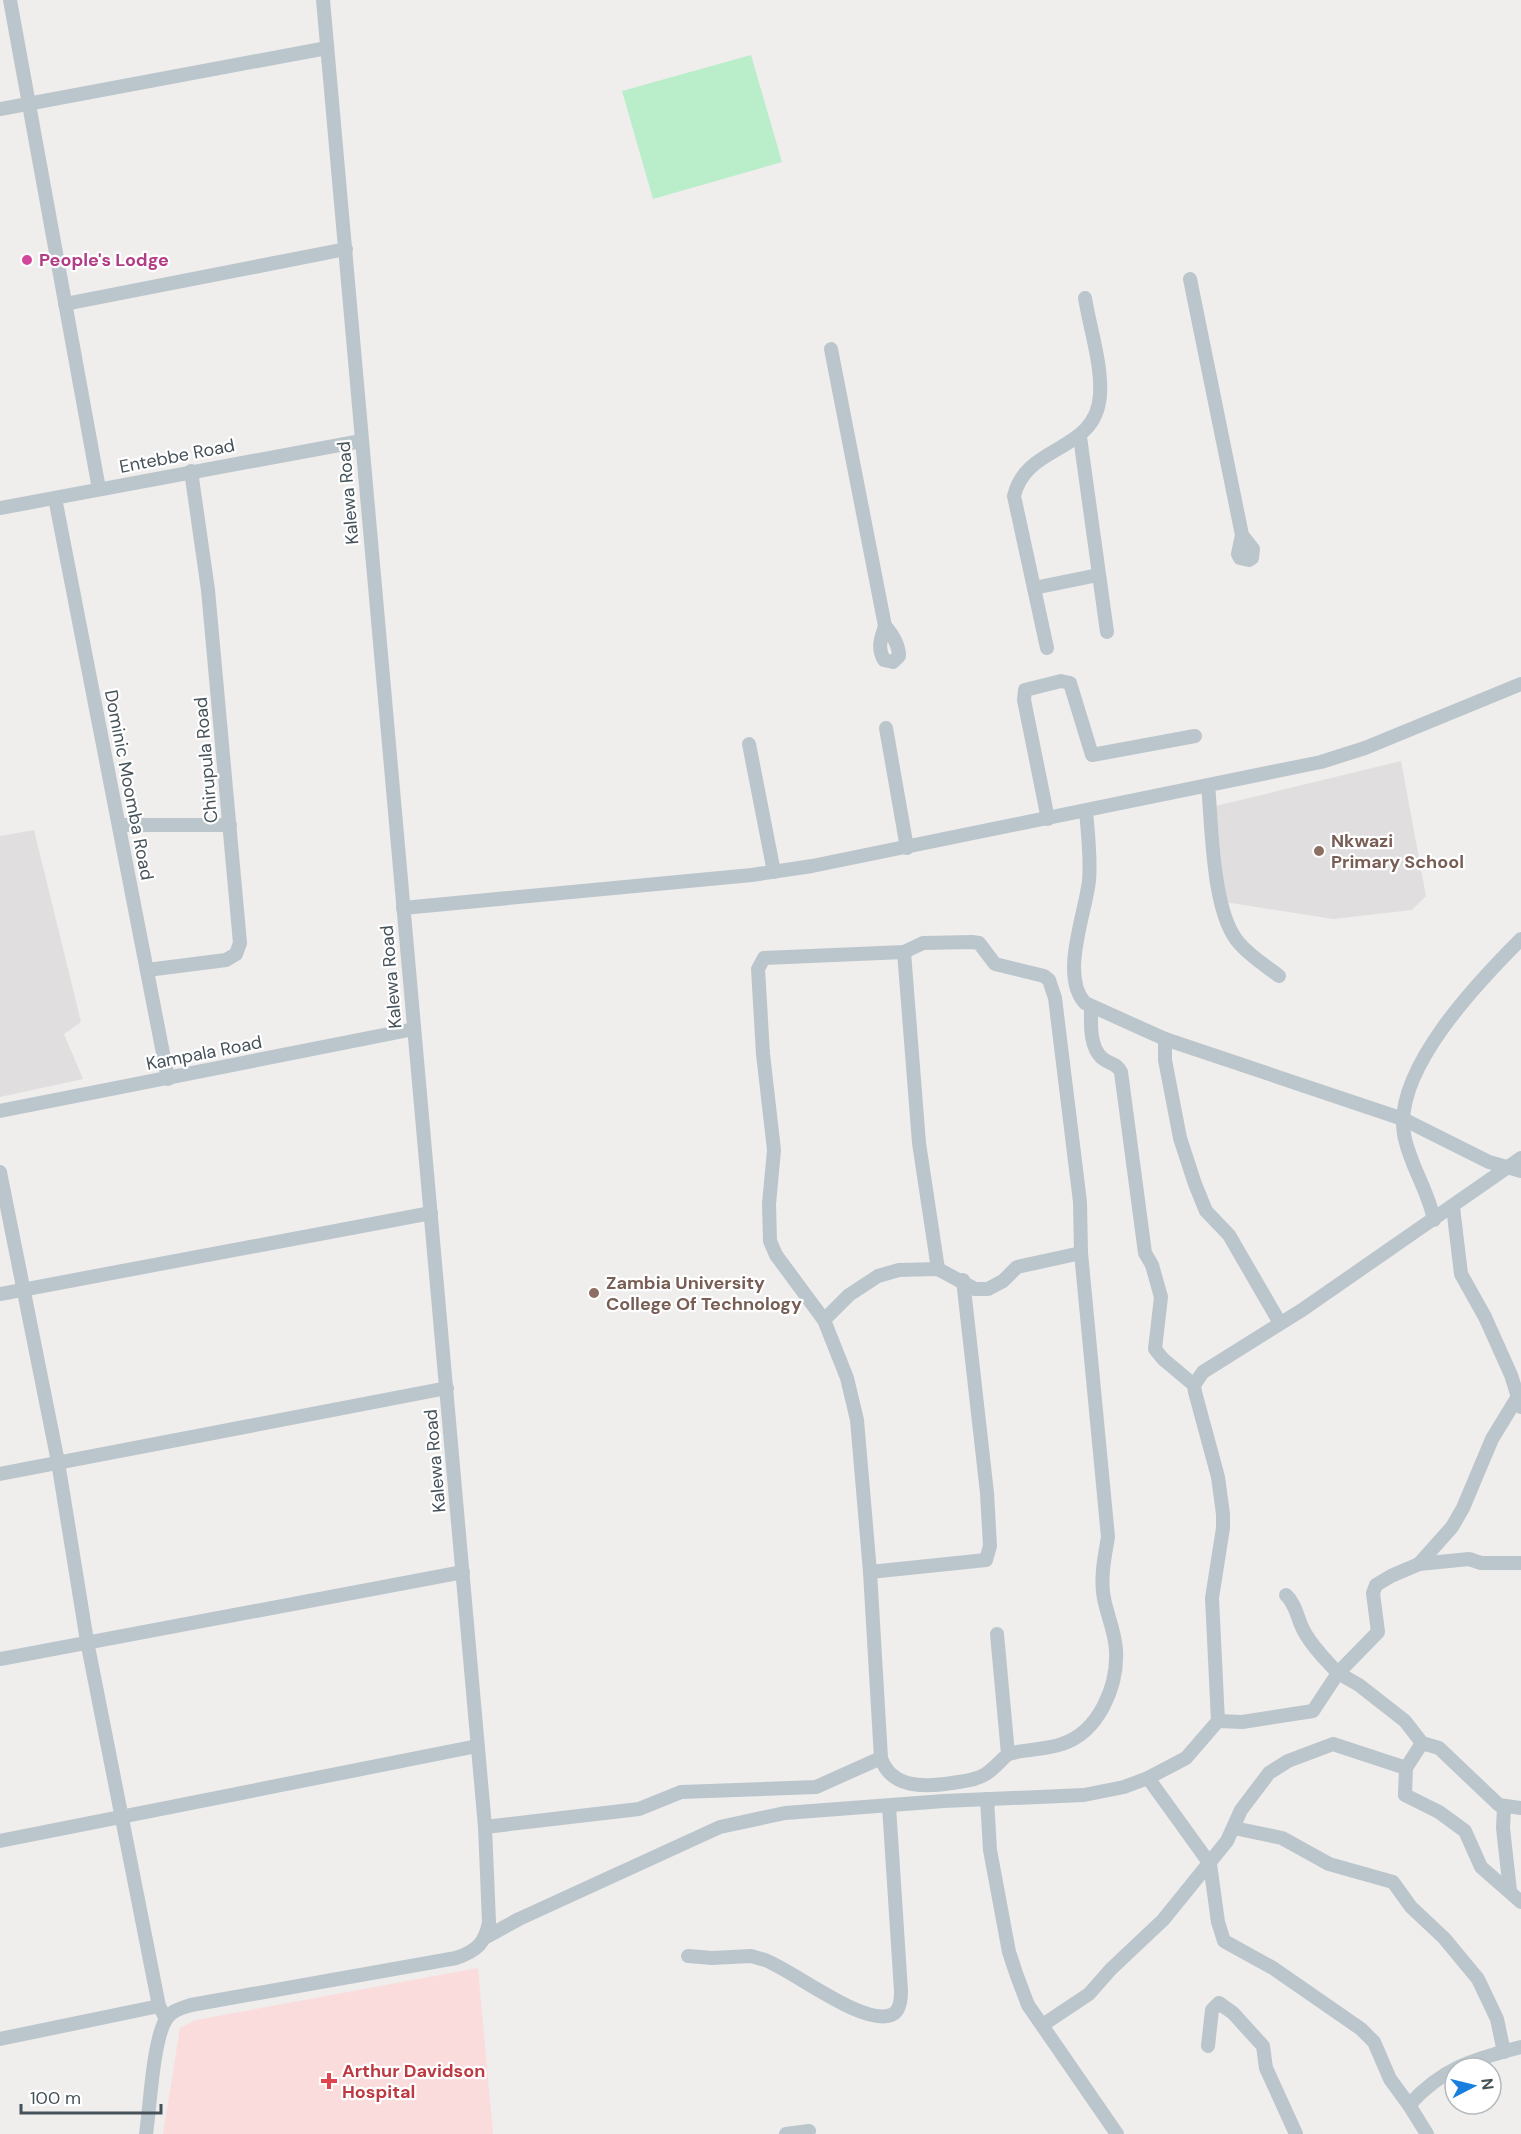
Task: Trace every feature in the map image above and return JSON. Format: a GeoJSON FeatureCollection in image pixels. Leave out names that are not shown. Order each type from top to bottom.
{"type":"FeatureCollection","features":[{"type":"Feature","properties":{"kind":"street"},"geometry":{"type":"LineString","coordinates":[[10,0],[99,489]]}},
{"type":"Feature","properties":{"kind":"street","name":"Kalewa Road"},"geometry":{"type":"LineString","coordinates":[[323,0],[485,1827],[490,1903],[482,1942]]}},
{"type":"Feature","properties":{"kind":"street"},"geometry":{"type":"LineString","coordinates":[[0,109],[327,48]]}},
{"type":"Feature","properties":{"kind":"street"},"geometry":{"type":"LineString","coordinates":[[65,304],[346,249]]}},
{"type":"Feature","properties":{"kind":"street"},"geometry":{"type":"LineString","coordinates":[[1190,279],[1242,535]]}},
{"type":"Feature","properties":{"kind":"street"},"geometry":{"type":"LineString","coordinates":[[1047,648],[1015,509],[1016,486],[1028,468],[1038,459],[1080,437],[1090,424],[1100,397],[1085,298]]}},
{"type":"Feature","properties":{"kind":"street"},"geometry":{"type":"LineString","coordinates":[[831,349],[885,626]]}},
{"type":"Feature","properties":{"kind":"street"},"geometry":{"type":"LineString","coordinates":[[1080,437],[1107,632]]}},
{"type":"Feature","properties":{"kind":"street","name":"Entebbe Road"},"geometry":{"type":"LineString","coordinates":[[0,508],[361,441]]}},
{"type":"Feature","properties":{"kind":"street","name":"Chirupula Road"},"geometry":{"type":"LineString","coordinates":[[147,970],[226,960],[236,954],[240,943],[208,590],[191,471]]}},
{"type":"Feature","properties":{"kind":"street","name":"Dominic Moomba Road"},"geometry":{"type":"LineString","coordinates":[[55,498],[168,1079]]}},
{"type":"Feature","properties":{"kind":"street"},"geometry":{"type":"LineString","coordinates":[[1034,588],[1098,574]]}},
{"type":"Feature","properties":{"kind":"street"},"geometry":{"type":"LineString","coordinates":[[1048,819],[1024,700],[1025,690],[1061,681],[1071,683],[1092,755],[1105,755],[1195,736]]}},
{"type":"Feature","properties":{"kind":"street"},"geometry":{"type":"LineString","coordinates":[[403,908],[774,872],[907,848],[1344,755],[1521,684]]}},
{"type":"Feature","properties":{"kind":"street"},"geometry":{"type":"LineString","coordinates":[[886,728],[907,848]]}},
{"type":"Feature","properties":{"kind":"street"},"geometry":{"type":"LineString","coordinates":[[749,744],[774,872]]}},
{"type":"Feature","properties":{"kind":"street"},"geometry":{"type":"LineString","coordinates":[[1208,785],[1218,886],[1226,922],[1239,943],[1279,976]]}},
{"type":"Feature","properties":{"kind":"street"},"geometry":{"type":"LineString","coordinates":[[1086,811],[1089,882],[1073,974],[1077,991],[1091,1007],[1166,1039],[1403,1119],[1489,1162],[1515,1169]]}},
{"type":"Feature","properties":{"kind":"street"},"geometry":{"type":"LineString","coordinates":[[119,825],[230,825]]}},
{"type":"Feature","properties":{"kind":"street"},"geometry":{"type":"LineString","coordinates":[[1434,1220],[1427,1190],[1407,1147],[1403,1119],[1421,1062],[1434,1040],[1469,994],[1521,939]]}},
{"type":"Feature","properties":{"kind":"street"},"geometry":{"type":"LineString","coordinates":[[923,943],[979,943],[995,964],[1034,972],[1049,980],[1055,998],[1080,1202],[1082,1253],[1108,1537],[1103,1576],[1104,1593],[1116,1650],[1105,1708],[1064,1744],[1008,1754],[994,1768],[973,1780],[934,1786],[917,1786],[892,1776],[885,1770],[881,1758],[870,1572],[857,1420],[844,1368],[824,1320],[776,1256],[770,1241],[769,1204],[774,1150],[763,1054],[758,969],[764,958],[904,952],[923,943]]}},
{"type":"Feature","properties":{"kind":"street"},"geometry":{"type":"LineString","coordinates":[[904,952],[919,1143],[938,1269]]}},
{"type":"Feature","properties":{"kind":"street"},"geometry":{"type":"LineString","coordinates":[[146,2134],[159,2037],[166,2019],[173,2012],[191,2005],[456,1958],[519,1919],[720,1827],[785,1813],[987,1799],[1084,1795],[1124,1787],[1148,1778],[1186,1758],[1218,1721],[1212,1598],[1224,1528],[1218,1477],[1194,1385],[1163,1359],[1155,1349],[1161,1297],[1152,1265],[1145,1253],[1121,1072],[1116,1065],[1101,1057],[1096,1048],[1092,1036],[1091,1007]]}},
{"type":"Feature","properties":{"kind":"street","name":"Kampala Road"},"geometry":{"type":"LineString","coordinates":[[0,1111],[414,1029]]}},
{"type":"Feature","properties":{"kind":"street"},"geometry":{"type":"LineString","coordinates":[[1166,1039],[1165,1060],[1180,1138],[1195,1184],[1206,1211],[1229,1235],[1280,1323]]}},
{"type":"Feature","properties":{"kind":"street"},"geometry":{"type":"LineString","coordinates":[[1194,1385],[1203,1372],[1453,1207],[1515,1169],[1521,1158]]}},
{"type":"Feature","properties":{"kind":"street"},"geometry":{"type":"LineString","coordinates":[[0,1172],[58,1462],[87,1641],[123,1817],[140,1919],[159,2006],[166,2019]]}},
{"type":"Feature","properties":{"kind":"street"},"geometry":{"type":"LineString","coordinates":[[1419,1564],[1452,1527],[1463,1508],[1492,1439],[1519,1403],[1511,1375],[1485,1317],[1461,1274],[1453,1207]]}},
{"type":"Feature","properties":{"kind":"street"},"geometry":{"type":"LineString","coordinates":[[0,1294],[431,1213]]}},
{"type":"Feature","properties":{"kind":"street"},"geometry":{"type":"LineString","coordinates":[[824,1320],[849,1295],[878,1276],[899,1270],[938,1269],[963,1280],[975,1289],[988,1289],[1003,1281],[1017,1267],[1082,1253]]}},
{"type":"Feature","properties":{"kind":"street"},"geometry":{"type":"LineString","coordinates":[[870,1572],[987,1560],[990,1546],[987,1493],[963,1280]]}},
{"type":"Feature","properties":{"kind":"street"},"geometry":{"type":"LineString","coordinates":[[0,1474],[447,1388]]}},
{"type":"Feature","properties":{"kind":"street"},"geometry":{"type":"LineString","coordinates":[[1218,1721],[1242,1722],[1313,1711],[1338,1673],[1378,1632],[1373,1603],[1376,1585],[1419,1564],[1469,1559],[1480,1563],[1521,1563]]}},
{"type":"Feature","properties":{"kind":"street"},"geometry":{"type":"LineString","coordinates":[[0,1659],[463,1572]]}},
{"type":"Feature","properties":{"kind":"street"},"geometry":{"type":"LineString","coordinates":[[1286,1595],[1292,1600],[1308,1637],[1327,1664],[1359,1685],[1405,1721],[1422,1743],[1439,1748],[1488,1796],[1504,1807],[1521,1808]]}},
{"type":"Feature","properties":{"kind":"street"},"geometry":{"type":"LineString","coordinates":[[997,1635],[1008,1754]]}},
{"type":"Feature","properties":{"kind":"street"},"geometry":{"type":"LineString","coordinates":[[1422,1743],[1407,1768],[1405,1795],[1447,1817],[1465,1831],[1481,1867],[1521,1902]]}},
{"type":"Feature","properties":{"kind":"street"},"geometry":{"type":"LineString","coordinates":[[1044,2024],[1089,1994],[1111,1969],[1163,1920],[1210,1864],[1234,1828],[1241,1810],[1269,1773],[1288,1761],[1333,1744],[1407,1768]]}},
{"type":"Feature","properties":{"kind":"street"},"geometry":{"type":"LineString","coordinates":[[0,1841],[477,1746]]}},
{"type":"Feature","properties":{"kind":"street"},"geometry":{"type":"LineString","coordinates":[[485,1827],[639,1809],[681,1792],[816,1786],[881,1758]]}},
{"type":"Feature","properties":{"kind":"street"},"geometry":{"type":"LineString","coordinates":[[1148,1778],[1210,1864],[1218,1922],[1224,1941],[1273,1968],[1361,2028],[1374,2042],[1390,2079],[1427,2134]]}},
{"type":"Feature","properties":{"kind":"street"},"geometry":{"type":"LineString","coordinates":[[987,1799],[990,1850],[1009,1952],[1028,2005],[1044,2024],[1117,2134]]}},
{"type":"Feature","properties":{"kind":"street"},"geometry":{"type":"LineString","coordinates":[[688,1956],[712,1958],[751,1956],[765,1960],[862,2013],[890,2016],[895,2013],[899,2006],[901,1991],[889,1806]]}},
{"type":"Feature","properties":{"kind":"street"},"geometry":{"type":"LineString","coordinates":[[1504,1807],[1503,1828],[1510,1891]]}},
{"type":"Feature","properties":{"kind":"street"},"geometry":{"type":"LineString","coordinates":[[1234,1828],[1282,1838],[1329,1864],[1393,1882],[1411,1907],[1444,1938],[1478,1979],[1497,2019],[1503,2052]]}},
{"type":"Feature","properties":{"kind":"street"},"geometry":{"type":"LineString","coordinates":[[1208,2046],[1212,2010],[1219,2003],[1233,2013],[1263,2046],[1266,2068],[1296,2134]]}},
{"type":"Feature","properties":{"kind":"street"},"geometry":{"type":"LineString","coordinates":[[0,2039],[159,2006]]}},
{"type":"Feature","properties":{"kind":"street"},"geometry":{"type":"LineString","coordinates":[[1409,2105],[1422,2091],[1448,2071],[1467,2061],[1521,2047]]}},
{"type":"Feature","properties":{"kind":"street"},"geometry":{"type":"LineString","coordinates":[[786,2134],[809,2131]]}},
{"type":"Feature","properties":{"kind":"shaded area","name":"Nkwazi Primary School"},"geometry":{"type":"Polygon","coordinates":[[[1401,761],[1426,896],[1412,910],[1333,919],[1225,902],[1216,806],[1401,761]]]}},
{"type":"Feature","properties":{"kind":"shaded area"},"geometry":{"type":"Polygon","coordinates":[[[34,830],[81,1022],[64,1034],[83,1079],[0,1097],[0,836],[34,830]]]}},
{"type":"Feature","properties":{"kind":"shaded area","name":"Arthur Davidson Hospital"},"geometry":{"type":"Polygon","coordinates":[[[478,1968],[493,2134],[163,2134],[180,2028],[196,2020],[478,1968]]]}},
{"type":"Feature","properties":{"kind":"green space"},"geometry":{"type":"Polygon","coordinates":[[[751,55],[782,162],[653,199],[622,91],[751,55]]]}},
{"type":"Feature","properties":{"kind":"place","name":"People's Lodge"},"geometry":{"type":"Point","coordinates":[27,260]}},
{"type":"Feature","properties":{"kind":"place","name":"Nkwazi Primary School"},"geometry":{"type":"Point","coordinates":[1319,851]}},
{"type":"Feature","properties":{"kind":"place","name":"Zambia University College Of Technology"},"geometry":{"type":"Point","coordinates":[594,1293]}},
{"type":"Feature","properties":{"kind":"place","name":"Arthur Davidson Hospital"},"geometry":{"type":"Point","coordinates":[329,2081]}}]}
